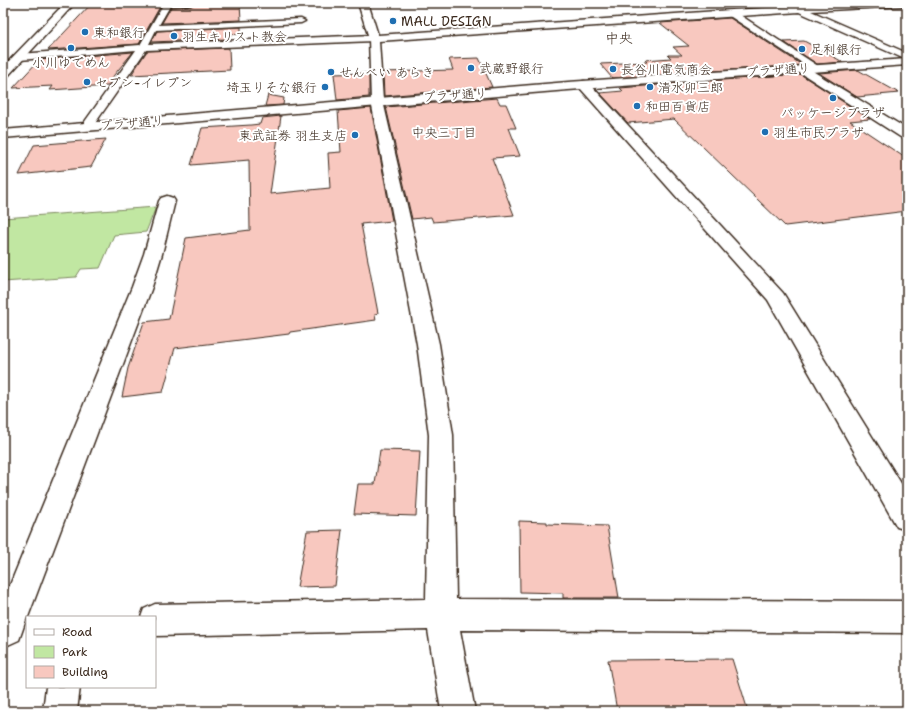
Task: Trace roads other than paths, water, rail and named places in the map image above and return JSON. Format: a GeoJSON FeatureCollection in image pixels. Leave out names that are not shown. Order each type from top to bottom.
{"type":"FeatureCollection","features":[{"type":"Feature","properties":{"kind":"street"},"geometry":{"type":"LineString","coordinates":[[3,74],[70,3]]}},
{"type":"Feature","properties":{"kind":"street"},"geometry":{"type":"LineString","coordinates":[[363,3],[374,38],[377,101],[428,344],[441,435],[441,614],[458,711]]}},
{"type":"Feature","properties":{"kind":"street"},"geometry":{"type":"LineString","coordinates":[[788,3],[907,58]]}},
{"type":"Feature","properties":{"kind":"street"},"geometry":{"type":"LineString","coordinates":[[374,38],[731,13],[902,3]]}},
{"type":"Feature","properties":{"kind":"street","name":"プラザ通り"},"geometry":{"type":"LineString","coordinates":[[3,134],[377,101],[693,76],[907,62]]}},
{"type":"Feature","properties":{"kind":"street"},"geometry":{"type":"LineString","coordinates":[[802,69],[907,135]]}},
{"type":"Feature","properties":{"kind":"street"},"geometry":{"type":"LineString","coordinates":[[584,85],[776,297],[907,518]]}},
{"type":"Feature","properties":{"kind":"street"},"geometry":{"type":"LineString","coordinates":[[13,629],[142,287],[153,254],[167,201]]}},
{"type":"Feature","properties":{"kind":"street"},"geometry":{"type":"LineString","coordinates":[[156,620],[441,614],[907,617]]}},
{"type":"Feature","properties":{"kind":"street"},"geometry":{"type":"LineString","coordinates":[[60,711],[63,688]]}},
{"type":"Feature","properties":{"kind":"lane"},"geometry":{"type":"LineString","coordinates":[[87,127],[143,47],[167,4],[191,3]]}},
{"type":"Feature","properties":{"kind":"lane"},"geometry":{"type":"LineString","coordinates":[[731,13],[816,68]]}},
{"type":"Feature","properties":{"kind":"lane"},"geometry":{"type":"LineString","coordinates":[[154,28],[301,21]]}},
{"type":"Feature","properties":{"kind":"lane"},"geometry":{"type":"LineString","coordinates":[[20,57],[143,47],[374,38]]}},
{"type":"Feature","properties":{"kind":"place","name":"MALL DESIGN"},"geometry":{"type":"Point","coordinates":[393,21]}},
{"type":"Feature","properties":{"kind":"place","name":"東和銀行"},"geometry":{"type":"Point","coordinates":[85,32]}},
{"type":"Feature","properties":{"kind":"place","name":"羽生キリスト教会"},"geometry":{"type":"Point","coordinates":[174,36]}},
{"type":"Feature","properties":{"kind":"place","name":"小川ゆでめん"},"geometry":{"type":"Point","coordinates":[71,48]}},
{"type":"Feature","properties":{"kind":"place","name":"足利銀行"},"geometry":{"type":"Point","coordinates":[802,49]}},
{"type":"Feature","properties":{"kind":"place","name":"武蔵野銀行"},"geometry":{"type":"Point","coordinates":[471,68]}},
{"type":"Feature","properties":{"kind":"place","name":"長谷川電気商会"},"geometry":{"type":"Point","coordinates":[613,69]}},
{"type":"Feature","properties":{"kind":"place","name":"せんべい あらき"},"geometry":{"type":"Point","coordinates":[331,72]}},
{"type":"Feature","properties":{"kind":"place","name":"セブン-イレブン"},"geometry":{"type":"Point","coordinates":[87,82]}},
{"type":"Feature","properties":{"kind":"place","name":"埼玉りそな銀行"},"geometry":{"type":"Point","coordinates":[325,87]}},
{"type":"Feature","properties":{"kind":"place","name":"清水卯三郎"},"geometry":{"type":"Point","coordinates":[650,87]}},
{"type":"Feature","properties":{"kind":"place","name":"パッケージプラザ"},"geometry":{"type":"Point","coordinates":[833,98]}},
{"type":"Feature","properties":{"kind":"place","name":"和田百貨店"},"geometry":{"type":"Point","coordinates":[637,106]}},
{"type":"Feature","properties":{"kind":"place","name":"羽生市民プラザ"},"geometry":{"type":"Point","coordinates":[765,132]}},
{"type":"Feature","properties":{"kind":"place","name":"東武証券 羽生支店"},"geometry":{"type":"Point","coordinates":[355,135]}},
{"type":"Feature","properties":{"kind":"district","name":"中央"},"geometry":{"type":"Point","coordinates":[619,38]}},
{"type":"Feature","properties":{"kind":"district","name":"中央三丁目"},"geometry":{"type":"Point","coordinates":[444,132]}}]}
